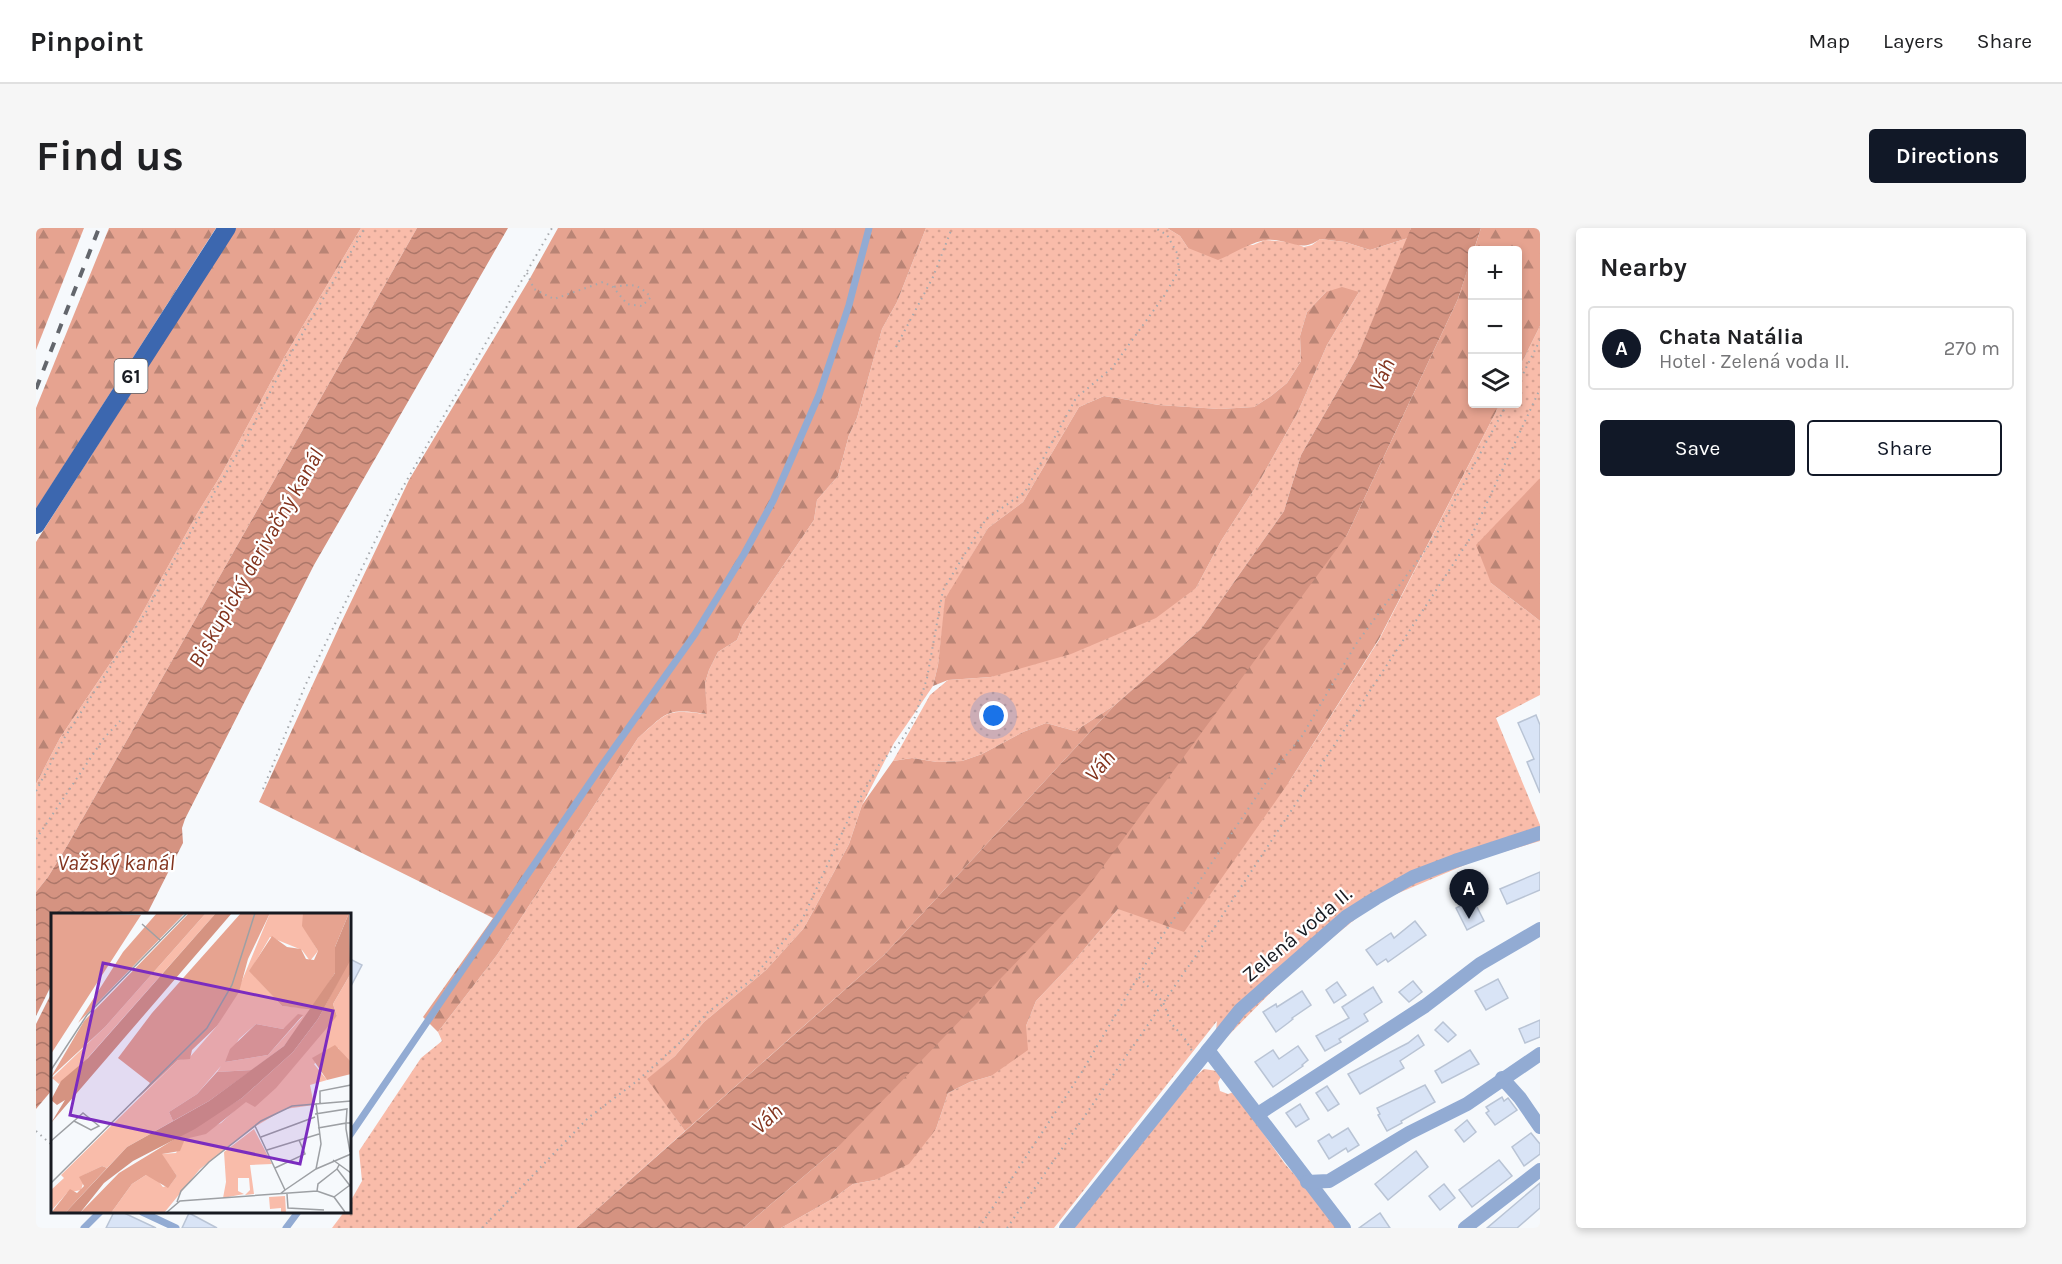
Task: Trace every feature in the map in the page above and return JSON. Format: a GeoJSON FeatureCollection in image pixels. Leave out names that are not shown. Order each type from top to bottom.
{"type":"FeatureCollection","features":[{"type":"Feature","properties":{"kind":"main road","name":"61"},"geometry":{"type":"LineString","coordinates":[[36,525],[227,228]]}},
{"type":"Feature","properties":{"kind":"street","name":"Zelená voda II."},"geometry":{"type":"LineString","coordinates":[[1066,1228],[1240,1010],[1346,917],[1413,877],[1540,833]]}},
{"type":"Feature","properties":{"kind":"street"},"geometry":{"type":"LineString","coordinates":[[1258,1114],[1425,1006],[1480,964],[1540,929]]}},
{"type":"Feature","properties":{"kind":"street"},"geometry":{"type":"LineString","coordinates":[[1307,1182],[1329,1181],[1408,1133],[1467,1104],[1540,1054]]}},
{"type":"Feature","properties":{"kind":"street"},"geometry":{"type":"LineString","coordinates":[[1204,1055],[1258,1114],[1307,1182],[1344,1228]]}},
{"type":"Feature","properties":{"kind":"street"},"geometry":{"type":"LineString","coordinates":[[1502,1078],[1520,1098],[1540,1127]]}},
{"type":"Feature","properties":{"kind":"street"},"geometry":{"type":"LineString","coordinates":[[1465,1228],[1540,1170]]}},
{"type":"Feature","properties":{"kind":"street"},"geometry":{"type":"LineString","coordinates":[[1323,1201],[1329,1181]]}},
{"type":"Feature","properties":{"kind":"lane"},"geometry":{"type":"LineString","coordinates":[[351,1134],[600,768],[695,634],[744,554],[773,501],[819,395],[849,305],[869,228]]}},
{"type":"Feature","properties":{"kind":"lane"},"geometry":{"type":"LineString","coordinates":[[84,1228],[99,1213]]}},
{"type":"Feature","properties":{"kind":"lane"},"geometry":{"type":"LineString","coordinates":[[144,1213],[176,1228]]}},
{"type":"Feature","properties":{"kind":"lane"},"geometry":{"type":"LineString","coordinates":[[286,1228],[297,1213]]}},
{"type":"Feature","properties":{"kind":"path"},"geometry":{"type":"LineString","coordinates":[[36,791],[63,740],[146,612],[178,553],[244,443],[284,365],[365,228]]}},
{"type":"Feature","properties":{"kind":"path"},"geometry":{"type":"LineString","coordinates":[[263,789],[305,686],[392,506],[552,228]]}},
{"type":"Feature","properties":{"kind":"path"},"geometry":{"type":"LineString","coordinates":[[896,347],[933,277],[952,228]]}},
{"type":"Feature","properties":{"kind":"path"},"geometry":{"type":"LineString","coordinates":[[482,1228],[588,1118],[637,1081],[686,1036],[708,1012],[750,981],[802,920],[849,818],[880,763],[901,741],[914,720],[927,678],[944,590],[986,519],[1024,492],[1076,398],[1112,368],[1164,296],[1179,270],[1178,253],[1167,235],[1155,228]]}},
{"type":"Feature","properties":{"kind":"path"},"geometry":{"type":"LineString","coordinates":[[527,273],[534,289],[554,300],[603,282],[613,287],[627,304],[642,306],[651,297],[641,286],[613,287]]}},
{"type":"Feature","properties":{"kind":"path"},"geometry":{"type":"LineString","coordinates":[[1522,376],[1540,340]]}},
{"type":"Feature","properties":{"kind":"path"},"geometry":{"type":"LineString","coordinates":[[1007,1228],[1163,1002],[1471,537],[1540,389]]}},
{"type":"Feature","properties":{"kind":"path"},"geometry":{"type":"LineString","coordinates":[[979,1228],[1080,1075],[1161,938],[1263,788],[1302,736],[1356,644],[1436,537],[1505,408]]}},
{"type":"Feature","properties":{"kind":"path"},"geometry":{"type":"LineString","coordinates":[[36,839],[104,738],[120,721]]}},
{"type":"Feature","properties":{"kind":"path"},"geometry":{"type":"LineString","coordinates":[[1139,977],[1163,1002],[1171,1023],[1204,1055]]}},
{"type":"Feature","properties":{"kind":"path"},"geometry":{"type":"LineString","coordinates":[[36,1131],[51,1144]]}},
{"type":"Feature","properties":{"kind":"shaded area"},"geometry":{"type":"Polygon","coordinates":[[[361,228],[417,228],[67,846],[36,892],[36,784],[60,738],[134,628],[221,475],[285,356],[361,228]]]}},
{"type":"Feature","properties":{"kind":"shaded area"},"geometry":{"type":"Polygon","coordinates":[[[926,228],[1167,228],[1180,236],[1188,248],[1253,245],[1265,240],[1291,242],[1304,247],[1320,239],[1345,242],[1370,250],[1408,238],[1357,357],[1301,455],[1284,511],[1201,629],[1115,705],[1075,731],[1046,723],[1023,732],[982,754],[962,761],[937,762],[912,758],[893,761],[930,695],[948,680],[991,677],[1196,588],[1221,541],[1259,482],[1297,414],[1327,345],[1359,292],[1326,292],[1307,312],[1300,336],[1301,361],[1287,383],[1254,407],[1219,409],[1159,405],[1104,396],[1079,407],[1023,502],[988,528],[946,599],[938,665],[933,686],[894,743],[862,805],[849,844],[804,928],[766,970],[704,1022],[675,1056],[648,1079],[685,1131],[576,1228],[332,1228],[343,1213],[351,1213],[351,1200],[362,1181],[359,1151],[421,1058],[442,1041],[438,1032],[497,955],[638,738],[668,714],[682,712],[706,714],[705,683],[718,652],[737,640],[743,625],[814,520],[817,500],[838,476],[882,329],[897,302],[926,228]]]}},
{"type":"Feature","properties":{"kind":"shaded area"},"geometry":{"type":"Polygon","coordinates":[[[1540,326],[1540,478],[1491,583],[1540,621],[1540,695],[1496,718],[1540,825],[1540,841],[1479,859],[1375,903],[1294,969],[1214,1050],[1217,1021],[1054,1228],[781,1228],[834,1198],[853,1184],[875,1180],[936,1129],[948,1093],[970,1082],[991,1076],[1026,1026],[1036,1001],[1075,960],[1118,909],[1289,782],[1379,640],[1498,408],[1522,408],[1522,362],[1540,326]]]}},
{"type":"Feature","properties":{"kind":"shaded area"},"geometry":{"type":"Polygon","coordinates":[[[1204,1069],[1217,1071],[1221,1077],[1218,1082],[1220,1091],[1228,1094],[1234,1092],[1285,1164],[1318,1201],[1338,1228],[1071,1228],[1204,1069]]]}},
{"type":"Feature","properties":{"kind":"green space"},"geometry":{"type":"Polygon","coordinates":[[[36,228],[84,228],[36,350],[36,228]]]}},
{"type":"Feature","properties":{"kind":"green space"},"geometry":{"type":"Polygon","coordinates":[[[109,228],[216,228],[36,509],[36,408],[109,228]]]}},
{"type":"Feature","properties":{"kind":"green space"},"geometry":{"type":"Polygon","coordinates":[[[236,228],[361,228],[285,356],[221,475],[134,628],[60,738],[36,784],[36,542],[236,228]]]}},
{"type":"Feature","properties":{"kind":"green space"},"geometry":{"type":"Polygon","coordinates":[[[558,228],[926,228],[897,302],[882,329],[838,476],[817,500],[814,520],[743,625],[737,640],[718,652],[705,683],[707,714],[675,712],[668,714],[638,738],[497,955],[438,1032],[423,1017],[493,918],[259,802],[409,480],[558,228]]]}},
{"type":"Feature","properties":{"kind":"green space"},"geometry":{"type":"Polygon","coordinates":[[[1167,228],[1411,228],[1408,238],[1370,250],[1345,242],[1320,239],[1306,245],[1266,240],[1218,260],[1188,248],[1180,236],[1167,228]]]}},
{"type":"Feature","properties":{"kind":"green space"},"geometry":{"type":"Polygon","coordinates":[[[1481,228],[1540,228],[1540,326],[1522,362],[1522,246],[1475,246],[1481,228]]]}},
{"type":"Feature","properties":{"kind":"green space"},"geometry":{"type":"Polygon","coordinates":[[[1468,268],[1468,408],[1498,408],[1379,639],[1289,782],[1184,932],[1118,909],[1075,960],[1036,1001],[1026,1026],[1028,1050],[991,1076],[970,1082],[948,1093],[936,1129],[909,1164],[875,1180],[853,1184],[834,1198],[781,1228],[743,1228],[836,1149],[1347,535],[1458,299],[1468,268]]]}},
{"type":"Feature","properties":{"kind":"green space"},"geometry":{"type":"Polygon","coordinates":[[[1342,287],[1359,292],[1327,345],[1297,414],[1259,482],[1221,541],[1196,588],[1156,618],[1071,654],[991,677],[948,680],[933,686],[938,665],[945,599],[988,528],[1023,502],[1079,407],[1104,396],[1159,405],[1219,409],[1254,407],[1287,383],[1301,361],[1300,336],[1307,312],[1326,292],[1342,287]]]}},
{"type":"Feature","properties":{"kind":"green space"},"geometry":{"type":"Polygon","coordinates":[[[1540,478],[1540,621],[1491,583],[1476,545],[1540,478]]]}},
{"type":"Feature","properties":{"kind":"green space"},"geometry":{"type":"Polygon","coordinates":[[[1115,705],[884,955],[685,1131],[647,1079],[675,1056],[704,1022],[766,970],[804,928],[849,844],[862,805],[893,761],[912,758],[937,762],[962,761],[982,754],[1023,732],[1046,723],[1075,731],[1115,705]]]}},
{"type":"Feature","properties":{"kind":"water","name":"Važský kanál"},"geometry":{"type":"Polygon","coordinates":[[[417,228],[508,228],[314,565],[185,819],[182,828],[183,843],[148,913],[51,913],[51,986],[36,1016],[36,892],[67,846],[417,228]]]}},
{"type":"Feature","properties":{"kind":"water","name":"Váh"},"geometry":{"type":"Polygon","coordinates":[[[1411,228],[1481,228],[1475,246],[1468,246],[1468,268],[1458,299],[1347,535],[1085,891],[836,1149],[743,1228],[576,1228],[884,955],[1115,705],[1201,629],[1284,511],[1301,455],[1357,357],[1411,228]]]}},
{"type":"Feature","properties":{"kind":"water"},"geometry":{"type":"Polygon","coordinates":[[[51,994],[51,1091],[36,1109],[36,1024],[51,994]]]}},
{"type":"Feature","properties":{"kind":"building"},"geometry":{"type":"Polygon","coordinates":[[[1536,715],[1540,725],[1540,793],[1527,762],[1534,759],[1518,723],[1536,715]]]}},
{"type":"Feature","properties":{"kind":"building"},"geometry":{"type":"Polygon","coordinates":[[[1540,872],[1540,890],[1507,904],[1500,889],[1540,872]]]}},
{"type":"Feature","properties":{"kind":"building"},"geometry":{"type":"Polygon","coordinates":[[[1473,899],[1484,921],[1467,930],[1456,908],[1473,899]]]}},
{"type":"Feature","properties":{"kind":"building"},"geometry":{"type":"Polygon","coordinates":[[[1415,921],[1426,935],[1388,962],[1386,959],[1377,965],[1366,950],[1391,933],[1394,938],[1415,921]]]}},
{"type":"Feature","properties":{"kind":"building"},"geometry":{"type":"Polygon","coordinates":[[[351,960],[362,965],[351,986],[351,960]]]}},
{"type":"Feature","properties":{"kind":"building"},"geometry":{"type":"Polygon","coordinates":[[[1498,979],[1508,998],[1486,1010],[1475,991],[1498,979]]]}},
{"type":"Feature","properties":{"kind":"building"},"geometry":{"type":"Polygon","coordinates":[[[1413,981],[1422,992],[1409,1002],[1399,992],[1413,981]]]}},
{"type":"Feature","properties":{"kind":"building"},"geometry":{"type":"Polygon","coordinates":[[[1337,982],[1346,995],[1334,1003],[1326,990],[1337,982]]]}},
{"type":"Feature","properties":{"kind":"building"},"geometry":{"type":"Polygon","coordinates":[[[1373,987],[1382,1002],[1364,1014],[1368,1021],[1339,1039],[1341,1042],[1325,1051],[1316,1036],[1349,1018],[1342,1007],[1373,987]]]}},
{"type":"Feature","properties":{"kind":"building"},"geometry":{"type":"Polygon","coordinates":[[[1302,991],[1311,1005],[1276,1032],[1263,1012],[1276,1004],[1277,1007],[1302,991]]]}},
{"type":"Feature","properties":{"kind":"building"},"geometry":{"type":"Polygon","coordinates":[[[1540,1020],[1540,1037],[1525,1043],[1519,1029],[1540,1020]]]}},
{"type":"Feature","properties":{"kind":"building"},"geometry":{"type":"Polygon","coordinates":[[[1443,1022],[1456,1035],[1448,1042],[1435,1030],[1443,1022]]]}},
{"type":"Feature","properties":{"kind":"building"},"geometry":{"type":"Polygon","coordinates":[[[1418,1035],[1424,1045],[1400,1061],[1404,1068],[1360,1094],[1348,1074],[1408,1043],[1418,1035]]]}},
{"type":"Feature","properties":{"kind":"building"},"geometry":{"type":"Polygon","coordinates":[[[1298,1046],[1308,1060],[1273,1087],[1255,1062],[1273,1050],[1279,1059],[1298,1046]]]}},
{"type":"Feature","properties":{"kind":"building"},"geometry":{"type":"Polygon","coordinates":[[[1470,1050],[1479,1064],[1442,1083],[1435,1071],[1470,1050]]]}},
{"type":"Feature","properties":{"kind":"building"},"geometry":{"type":"Polygon","coordinates":[[[1425,1085],[1435,1102],[1387,1131],[1378,1115],[1380,1114],[1377,1108],[1425,1085]]]}},
{"type":"Feature","properties":{"kind":"building"},"geometry":{"type":"Polygon","coordinates":[[[1327,1086],[1339,1104],[1328,1111],[1316,1093],[1327,1086]]]}},
{"type":"Feature","properties":{"kind":"building"},"geometry":{"type":"Polygon","coordinates":[[[1502,1097],[1504,1101],[1508,1098],[1517,1110],[1495,1125],[1486,1113],[1489,1111],[1486,1107],[1502,1097]]]}},
{"type":"Feature","properties":{"kind":"building"},"geometry":{"type":"Polygon","coordinates":[[[1300,1104],[1309,1119],[1296,1127],[1286,1113],[1300,1104]]]}},
{"type":"Feature","properties":{"kind":"building"},"geometry":{"type":"Polygon","coordinates":[[[1467,1120],[1476,1132],[1464,1142],[1455,1130],[1467,1120]]]}},
{"type":"Feature","properties":{"kind":"building"},"geometry":{"type":"Polygon","coordinates":[[[1348,1128],[1359,1145],[1348,1152],[1346,1148],[1329,1159],[1318,1141],[1329,1134],[1332,1138],[1348,1128]]]}},
{"type":"Feature","properties":{"kind":"building"},"geometry":{"type":"Polygon","coordinates":[[[1531,1133],[1540,1144],[1540,1154],[1524,1166],[1512,1147],[1531,1133]]]}},
{"type":"Feature","properties":{"kind":"building"},"geometry":{"type":"Polygon","coordinates":[[[1416,1151],[1428,1167],[1388,1200],[1375,1184],[1416,1151]]]}},
{"type":"Feature","properties":{"kind":"building"},"geometry":{"type":"Polygon","coordinates":[[[1499,1160],[1512,1176],[1472,1207],[1459,1190],[1499,1160]]]}},
{"type":"Feature","properties":{"kind":"building"},"geometry":{"type":"Polygon","coordinates":[[[1540,1183],[1540,1208],[1517,1228],[1487,1228],[1540,1183]]]}},
{"type":"Feature","properties":{"kind":"building"},"geometry":{"type":"Polygon","coordinates":[[[1444,1184],[1455,1198],[1440,1210],[1429,1196],[1444,1184]]]}},
{"type":"Feature","properties":{"kind":"building"},"geometry":{"type":"Polygon","coordinates":[[[114,1213],[124,1213],[156,1228],[106,1228],[114,1213]]]}},
{"type":"Feature","properties":{"kind":"building"},"geometry":{"type":"Polygon","coordinates":[[[189,1213],[217,1228],[182,1228],[189,1213]]]}},
{"type":"Feature","properties":{"kind":"building"},"geometry":{"type":"Polygon","coordinates":[[[1380,1213],[1390,1228],[1359,1228],[1380,1213]]]}},
{"type":"Feature","properties":{"kind":"railway"},"geometry":{"type":"LineString","coordinates":[[36,389],[99,228]]}},
{"type":"Feature","properties":{"kind":"place","name":"Chata Natália"},"geometry":{"type":"Point","coordinates":[1469,919]}},
{"type":"Feature","properties":{"kind":"water label","name":"Biskupický derivačný kanál"},"geometry":{"type":"Point","coordinates":[256,558]}}]}
